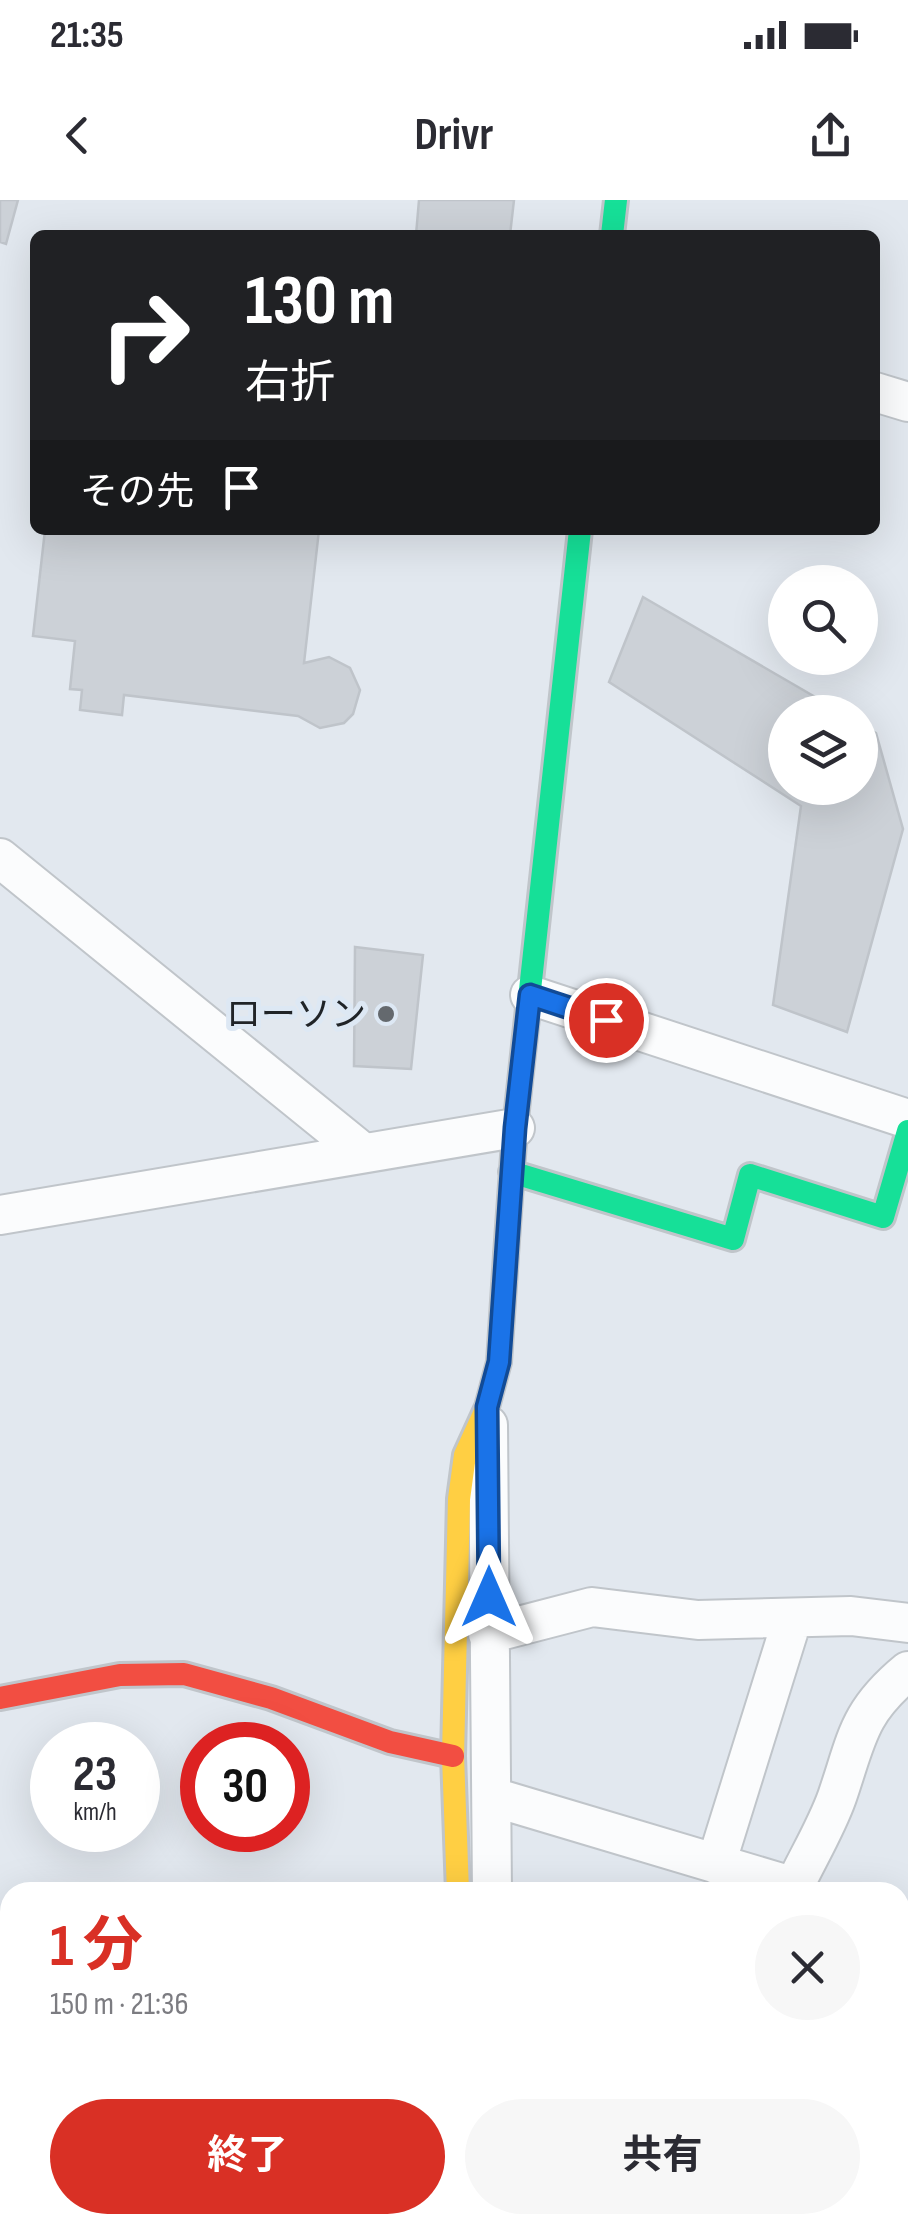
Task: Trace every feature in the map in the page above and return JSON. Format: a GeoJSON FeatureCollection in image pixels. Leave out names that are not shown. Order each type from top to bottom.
{"type":"FeatureCollection","features":[{"type":"Feature","properties":{"kind":"street"},"geometry":{"type":"LineString","coordinates":[[613,230],[616,200]]}},
{"type":"Feature","properties":{"kind":"street"},"geometry":{"type":"LineString","coordinates":[[880,394],[908,402]]}},
{"type":"Feature","properties":{"kind":"street"},"geometry":{"type":"LineString","coordinates":[[458,1882],[453,1756],[459,1499],[466,1455],[487,1407],[499,1362],[515,1128],[579,535]]}},
{"type":"Feature","properties":{"kind":"street"},"geometry":{"type":"LineString","coordinates":[[0,858],[360,1152]]}},
{"type":"Feature","properties":{"kind":"street"},"geometry":{"type":"LineString","coordinates":[[530,995],[908,1119]]}},
{"type":"Feature","properties":{"kind":"street"},"geometry":{"type":"LineString","coordinates":[[0,1216],[515,1128]]}},
{"type":"Feature","properties":{"kind":"street"},"geometry":{"type":"LineString","coordinates":[[512,1172],[733,1239],[750,1175],[882,1217],[908,1131]]}},
{"type":"Feature","properties":{"kind":"street"},"geometry":{"type":"LineString","coordinates":[[487,1407],[492,1882]]}},
{"type":"Feature","properties":{"kind":"street"},"geometry":{"type":"LineString","coordinates":[[488,1634],[592,1607],[698,1620],[850,1616],[908,1623]]}},
{"type":"Feature","properties":{"kind":"street"},"geometry":{"type":"LineString","coordinates":[[716,1864],[792,1620]]}},
{"type":"Feature","properties":{"kind":"street"},"geometry":{"type":"LineString","coordinates":[[799,1882],[836,1799],[855,1733],[874,1703],[908,1671]]}},
{"type":"Feature","properties":{"kind":"street"},"geometry":{"type":"LineString","coordinates":[[0,1698],[120,1675],[184,1674],[271,1698],[390,1742],[453,1756]]}},
{"type":"Feature","properties":{"kind":"street"},"geometry":{"type":"LineString","coordinates":[[492,1797],[769,1882]]}},
{"type":"Feature","properties":{"kind":"building"},"geometry":{"type":"Polygon","coordinates":[[[0,200],[18,200],[6,244],[0,242],[0,200]]]}},
{"type":"Feature","properties":{"kind":"building"},"geometry":{"type":"Polygon","coordinates":[[[419,200],[514,200],[511,230],[416,230],[419,200]]]}},
{"type":"Feature","properties":{"kind":"building"},"geometry":{"type":"Polygon","coordinates":[[[44,535],[318,535],[304,663],[329,657],[350,668],[360,690],[353,714],[344,723],[320,728],[298,716],[124,695],[122,715],[80,710],[82,690],[70,689],[75,641],[33,636],[44,535]]]}},
{"type":"Feature","properties":{"kind":"building"},"geometry":{"type":"Polygon","coordinates":[[[643,597],[768,670],[768,675],[777,675],[812,695],[768,695],[768,785],[609,682],[643,597]]]}},
{"type":"Feature","properties":{"kind":"building"},"geometry":{"type":"Polygon","coordinates":[[[878,740],[903,829],[847,1032],[773,1005],[801,806],[878,805],[878,740]]]}},
{"type":"Feature","properties":{"kind":"building"},"geometry":{"type":"Polygon","coordinates":[[[355,947],[423,955],[411,1069],[354,1066],[355,947]]]}},
{"type":"Feature","properties":{"kind":"traffic: fast"},"geometry":{"type":"LineString","coordinates":[[613,230],[616,200]]}},
{"type":"Feature","properties":{"kind":"traffic: fast"},"geometry":{"type":"LineString","coordinates":[[506,1255],[515,1128],[579,535]]}},
{"type":"Feature","properties":{"kind":"traffic: fast"},"geometry":{"type":"LineString","coordinates":[[511,1172],[733,1239],[750,1175],[883,1217],[908,1131]]}},
{"type":"Feature","properties":{"kind":"traffic: slow"},"geometry":{"type":"LineString","coordinates":[[458,1882],[453,1756],[459,1499],[465,1455],[487,1407],[499,1362],[506,1255]]}},
{"type":"Feature","properties":{"kind":"traffic: jam"},"geometry":{"type":"LineString","coordinates":[[0,1698],[120,1675],[184,1674],[271,1698],[390,1742],[453,1756]]}},
{"type":"Feature","properties":{"kind":"place","name":"ローソン"},"geometry":{"type":"Point","coordinates":[386,1014]}},
{"type":"Feature","properties":{"kind":"route"},"geometry":{"type":"LineString","coordinates":[[489,1597],[487,1407],[499,1362],[515,1128],[530,995],[606,1020]]}}]}
